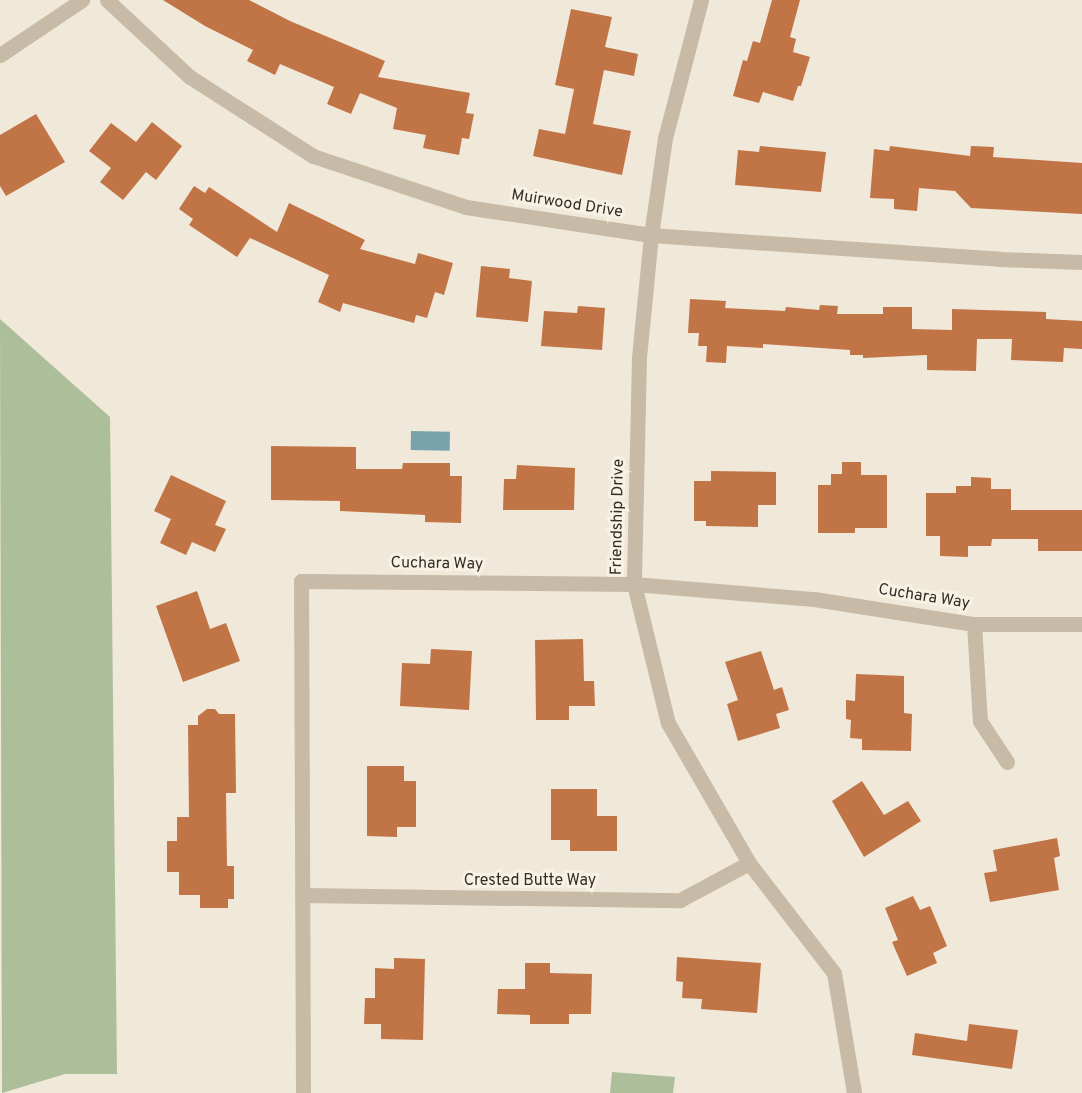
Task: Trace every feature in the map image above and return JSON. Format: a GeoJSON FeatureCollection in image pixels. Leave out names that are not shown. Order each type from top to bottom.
{"type":"FeatureCollection","features":[{"type":"Feature","properties":{"kind":"street"},"geometry":{"type":"LineString","coordinates":[[0,55],[82,0]]}},
{"type":"Feature","properties":{"kind":"street","name":"Muirwood Drive"},"geometry":{"type":"LineString","coordinates":[[107,0],[190,77],[313,156],[466,207],[651,235],[1082,262]]}},
{"type":"Feature","properties":{"kind":"street","name":"Friendship Drive"},"geometry":{"type":"LineString","coordinates":[[701,0],[665,138],[651,235],[639,358],[634,584],[668,723],[749,862],[834,973],[854,1093]]}},
{"type":"Feature","properties":{"kind":"street","name":"Cuchara Way"},"geometry":{"type":"LineString","coordinates":[[303,1093],[301,581],[634,584],[814,599],[974,624],[1082,624]]}},
{"type":"Feature","properties":{"kind":"street"},"geometry":{"type":"LineString","coordinates":[[974,624],[980,721],[1008,762]]}},
{"type":"Feature","properties":{"kind":"street","name":"Crested Butte Way"},"geometry":{"type":"LineString","coordinates":[[302,896],[681,900],[749,862]]}},
{"type":"Feature","properties":{"kind":"green space"},"geometry":{"type":"Polygon","coordinates":[[[0,319],[110,417],[117,1074],[65,1074],[2,1093],[0,319]]]}},
{"type":"Feature","properties":{"kind":"green space"},"geometry":{"type":"Polygon","coordinates":[[[612,1072],[675,1077],[673,1093],[610,1093],[612,1072]]]}},
{"type":"Feature","properties":{"kind":"water"},"geometry":{"type":"Polygon","coordinates":[[[411,431],[450,432],[450,451],[411,450],[411,431]]]}},
{"type":"Feature","properties":{"kind":"building"},"geometry":{"type":"Polygon","coordinates":[[[163,0],[249,0],[290,21],[385,61],[378,77],[470,93],[466,113],[474,114],[469,139],[462,138],[459,155],[423,148],[426,135],[393,129],[397,108],[360,93],[351,114],[327,104],[334,87],[280,64],[275,75],[247,61],[253,50],[205,26],[163,0]]]}},
{"type":"Feature","properties":{"kind":"building"},"geometry":{"type":"Polygon","coordinates":[[[772,0],[800,0],[790,37],[796,39],[793,52],[810,57],[801,86],[798,86],[793,101],[763,92],[759,103],[733,96],[743,60],[747,61],[753,41],[760,43],[772,0]]]}},
{"type":"Feature","properties":{"kind":"building"},"geometry":{"type":"Polygon","coordinates":[[[571,9],[612,17],[605,47],[638,54],[634,76],[604,70],[593,124],[631,131],[622,175],[533,156],[539,129],[565,134],[574,89],[555,85],[571,9]]]}},
{"type":"Feature","properties":{"kind":"building"},"geometry":{"type":"Polygon","coordinates":[[[36,114],[65,162],[6,196],[0,186],[0,135],[36,114]]]}},
{"type":"Feature","properties":{"kind":"building"},"geometry":{"type":"Polygon","coordinates":[[[152,122],[182,146],[156,180],[146,172],[123,200],[100,182],[111,168],[89,151],[111,123],[136,142],[152,122]]]}},
{"type":"Feature","properties":{"kind":"building"},"geometry":{"type":"Polygon","coordinates":[[[760,146],[826,152],[821,192],[735,185],[738,150],[759,152],[760,146]]]}},
{"type":"Feature","properties":{"kind":"building"},"geometry":{"type":"Polygon","coordinates":[[[890,146],[970,156],[971,146],[994,147],[993,157],[1082,163],[1082,214],[971,208],[955,191],[919,188],[917,211],[894,209],[894,199],[870,198],[874,149],[889,151],[890,146]]]}},
{"type":"Feature","properties":{"kind":"building"},"geometry":{"type":"Polygon","coordinates":[[[194,186],[205,193],[209,187],[277,232],[289,203],[365,240],[360,249],[415,264],[418,253],[453,263],[444,295],[435,292],[427,318],[416,315],[414,323],[343,303],[340,312],[318,302],[329,275],[250,238],[237,257],[189,225],[193,219],[179,209],[194,186]]]}},
{"type":"Feature","properties":{"kind":"building"},"geometry":{"type":"Polygon","coordinates":[[[481,266],[510,269],[509,278],[532,281],[528,322],[476,317],[481,266]]]}},
{"type":"Feature","properties":{"kind":"building"},"geometry":{"type":"Polygon","coordinates":[[[690,299],[726,301],[725,308],[785,311],[786,307],[819,310],[820,305],[838,306],[837,314],[883,314],[883,307],[912,307],[912,329],[952,330],[952,309],[1046,312],[1046,319],[1082,321],[1082,349],[1064,348],[1063,362],[1011,360],[1012,339],[977,339],[976,371],[927,370],[927,355],[863,358],[863,355],[850,355],[850,350],[763,344],[763,348],[727,346],[726,363],[706,362],[707,346],[698,346],[699,333],[688,333],[690,299]]]}},
{"type":"Feature","properties":{"kind":"building"},"geometry":{"type":"Polygon","coordinates":[[[578,306],[605,308],[602,350],[541,346],[544,311],[577,313],[578,306]]]}},
{"type":"Feature","properties":{"kind":"building"},"geometry":{"type":"Polygon","coordinates":[[[271,446],[356,447],[356,469],[402,469],[403,463],[450,463],[450,476],[462,476],[461,523],[425,522],[425,515],[340,511],[340,501],[271,500],[271,446]]]}},
{"type":"Feature","properties":{"kind":"building"},"geometry":{"type":"Polygon","coordinates":[[[842,462],[861,462],[861,475],[887,475],[887,528],[855,528],[855,533],[818,533],[818,485],[831,485],[831,474],[842,474],[842,462]]]}},
{"type":"Feature","properties":{"kind":"building"},"geometry":{"type":"Polygon","coordinates":[[[517,465],[575,468],[574,510],[503,510],[504,479],[516,479],[517,465]]]}},
{"type":"Feature","properties":{"kind":"building"},"geometry":{"type":"Polygon","coordinates":[[[711,471],[776,472],[776,505],[758,505],[758,527],[706,526],[706,521],[694,521],[694,481],[711,481],[711,471]]]}},
{"type":"Feature","properties":{"kind":"building"},"geometry":{"type":"Polygon","coordinates":[[[171,475],[226,501],[215,525],[226,529],[215,552],[192,542],[186,555],[160,543],[171,519],[154,511],[171,475]]]}},
{"type":"Feature","properties":{"kind":"building"},"geometry":{"type":"Polygon","coordinates":[[[971,477],[991,478],[991,489],[1011,489],[1011,510],[1082,510],[1082,551],[1038,551],[1038,539],[992,539],[991,546],[968,546],[968,557],[940,556],[940,536],[926,536],[926,493],[956,493],[956,486],[971,486],[971,477]]]}},
{"type":"Feature","properties":{"kind":"building"},"geometry":{"type":"Polygon","coordinates":[[[197,591],[210,629],[226,623],[240,661],[183,682],[156,606],[197,591]]]}},
{"type":"Feature","properties":{"kind":"building"},"geometry":{"type":"Polygon","coordinates":[[[583,639],[584,681],[594,681],[595,706],[569,706],[569,720],[536,720],[535,640],[583,639]]]}},
{"type":"Feature","properties":{"kind":"building"},"geometry":{"type":"Polygon","coordinates":[[[431,649],[472,651],[469,710],[400,706],[402,663],[430,664],[431,649]]]}},
{"type":"Feature","properties":{"kind":"building"},"geometry":{"type":"Polygon","coordinates":[[[761,651],[774,690],[782,687],[789,710],[776,714],[780,728],[738,741],[727,704],[738,700],[725,662],[761,651]]]}},
{"type":"Feature","properties":{"kind":"building"},"geometry":{"type":"Polygon","coordinates":[[[856,674],[904,676],[904,713],[912,714],[911,751],[862,750],[862,739],[850,738],[851,720],[846,719],[846,700],[855,701],[856,674]]]}},
{"type":"Feature","properties":{"kind":"building"},"geometry":{"type":"Polygon","coordinates":[[[207,709],[215,709],[219,714],[235,714],[236,793],[226,793],[227,866],[234,866],[234,899],[228,899],[228,908],[200,908],[200,895],[179,895],[179,872],[167,872],[167,841],[177,841],[177,817],[189,817],[188,725],[198,725],[198,716],[207,709]]]}},
{"type":"Feature","properties":{"kind":"building"},"geometry":{"type":"Polygon","coordinates":[[[367,766],[404,766],[404,781],[416,781],[416,827],[397,827],[397,837],[367,836],[367,766]]]}},
{"type":"Feature","properties":{"kind":"building"},"geometry":{"type":"Polygon","coordinates":[[[862,781],[884,815],[908,801],[921,821],[864,857],[832,801],[862,781]]]}},
{"type":"Feature","properties":{"kind":"building"},"geometry":{"type":"Polygon","coordinates":[[[551,789],[597,789],[597,816],[617,816],[617,851],[570,851],[570,840],[551,840],[551,789]]]}},
{"type":"Feature","properties":{"kind":"building"},"geometry":{"type":"Polygon","coordinates":[[[1057,838],[1060,856],[1054,858],[1059,890],[990,902],[984,873],[997,871],[993,850],[1057,838]]]}},
{"type":"Feature","properties":{"kind":"building"},"geometry":{"type":"Polygon","coordinates":[[[913,896],[920,910],[930,906],[947,946],[933,953],[937,963],[907,976],[892,942],[898,940],[885,908],[913,896]]]}},
{"type":"Feature","properties":{"kind":"building"},"geometry":{"type":"Polygon","coordinates":[[[677,957],[761,963],[757,1013],[701,1009],[702,999],[682,998],[683,982],[676,981],[677,957]]]}},
{"type":"Feature","properties":{"kind":"building"},"geometry":{"type":"Polygon","coordinates":[[[394,958],[425,959],[423,1040],[381,1039],[381,1024],[364,1024],[365,998],[375,998],[375,968],[394,969],[394,958]]]}},
{"type":"Feature","properties":{"kind":"building"},"geometry":{"type":"Polygon","coordinates":[[[525,963],[550,963],[550,973],[592,974],[591,1014],[569,1014],[569,1024],[530,1024],[530,1015],[497,1014],[498,989],[525,989],[525,963]]]}},
{"type":"Feature","properties":{"kind":"building"},"geometry":{"type":"Polygon","coordinates":[[[969,1024],[1018,1030],[1012,1069],[912,1055],[915,1033],[967,1041],[969,1024]]]}}]}
